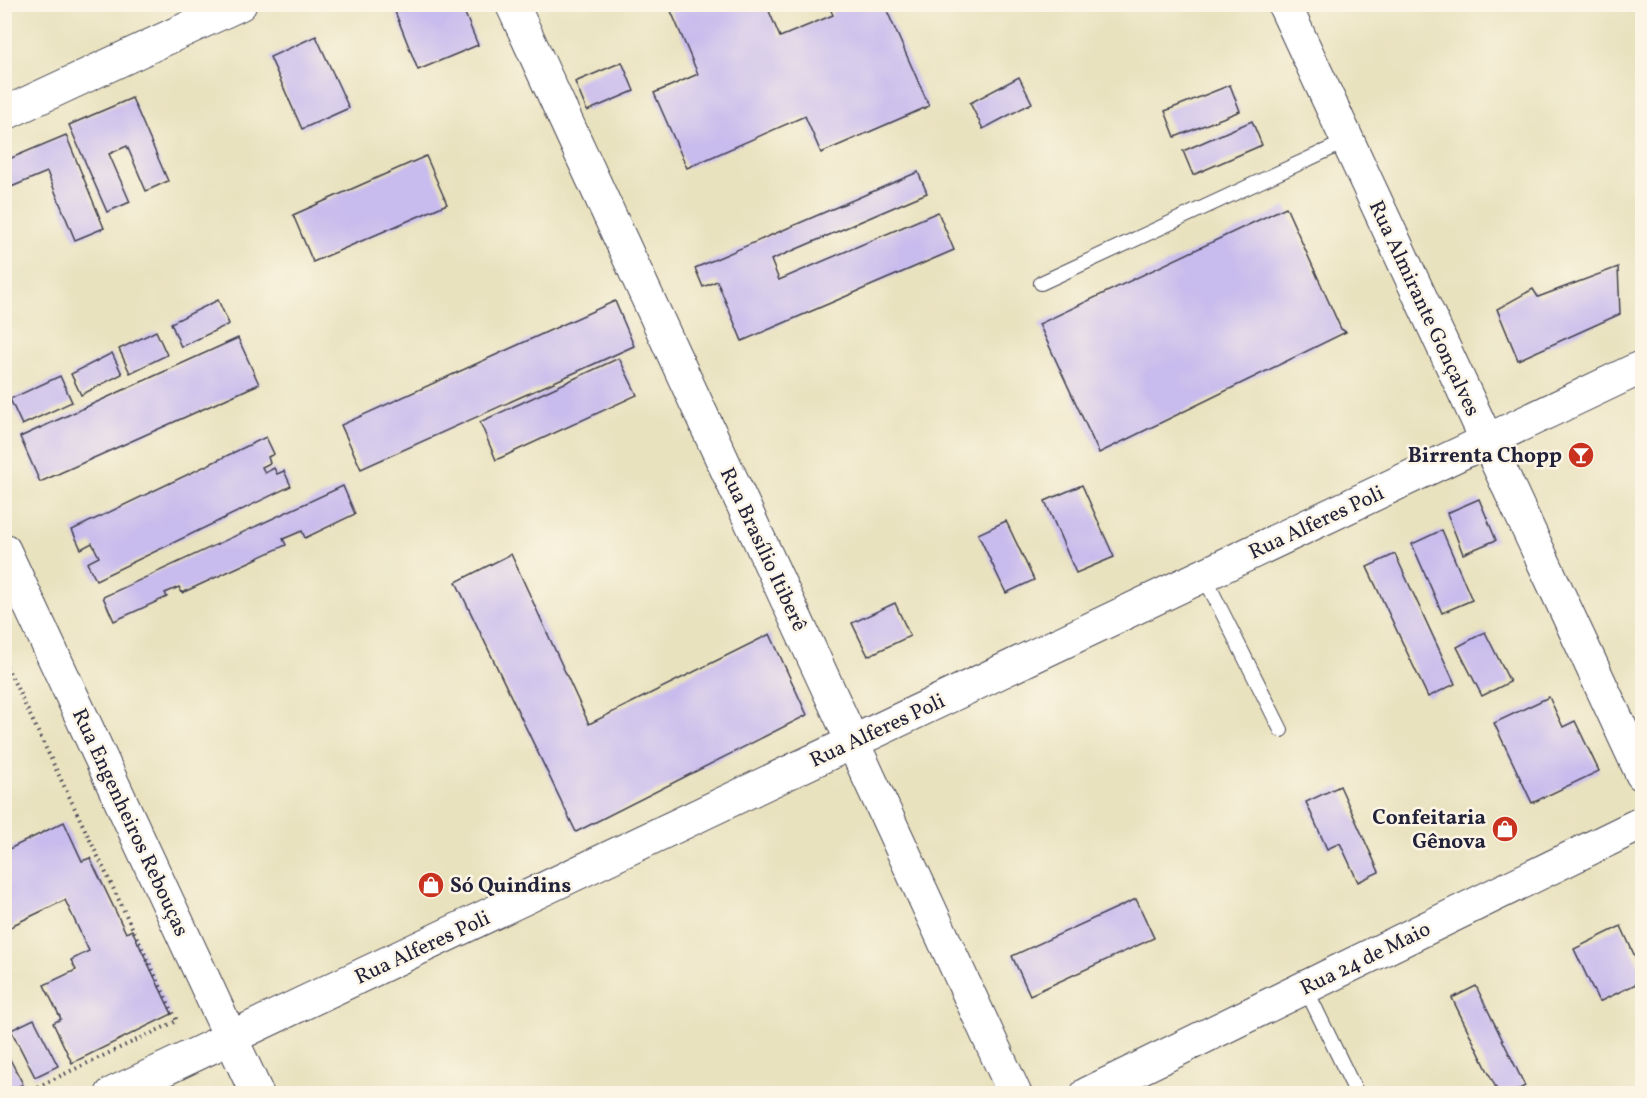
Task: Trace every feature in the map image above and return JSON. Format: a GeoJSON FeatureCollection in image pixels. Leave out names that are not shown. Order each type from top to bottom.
{"type":"FeatureCollection","features":[{"type":"Feature","properties":{"kind":"street"},"geometry":{"type":"LineString","coordinates":[[4,114],[240,4]]}},
{"type":"Feature","properties":{"kind":"street","name":"Rua Brasílio Itiberê"},"geometry":{"type":"LineString","coordinates":[[512,4],[1015,1094]]}},
{"type":"Feature","properties":{"kind":"street","name":"Rua Almirante Gonçalves"},"geometry":{"type":"LineString","coordinates":[[1284,4],[1642,774]]}},
{"type":"Feature","properties":{"kind":"street","name":"Rua Alferes Poli"},"geometry":{"type":"LineString","coordinates":[[112,1094],[1642,367]]}},
{"type":"Feature","properties":{"kind":"street","name":"Rua Engenheiros Rebouças"},"geometry":{"type":"LineString","coordinates":[[4,550],[257,1094]]}},
{"type":"Feature","properties":{"kind":"street","name":"Rua 24 de Maio"},"geometry":{"type":"LineString","coordinates":[[1087,1094],[1642,823]]}},
{"type":"Feature","properties":{"kind":"lane"},"geometry":{"type":"LineString","coordinates":[[1041,283],[1347,141]]}},
{"type":"Feature","properties":{"kind":"lane"},"geometry":{"type":"LineString","coordinates":[[1204,576],[1281,730]]}},
{"type":"Feature","properties":{"kind":"lane"},"geometry":{"type":"LineString","coordinates":[[1305,987],[1357,1094]]}},
{"type":"Feature","properties":{"kind":"path"},"geometry":{"type":"LineString","coordinates":[[4,661],[177,1021],[22,1094]]}},
{"type":"Feature","properties":{"kind":"building"},"geometry":{"type":"Polygon","coordinates":[[[392,4],[461,4],[478,45],[418,70],[392,4]]]}},
{"type":"Feature","properties":{"kind":"building"},"geometry":{"type":"Polygon","coordinates":[[[668,4],[766,4],[780,37],[833,15],[828,4],[884,4],[929,106],[821,153],[805,116],[687,168],[654,93],[698,74],[668,4]]]}},
{"type":"Feature","properties":{"kind":"building"},"geometry":{"type":"Polygon","coordinates":[[[316,36],[349,108],[302,129],[270,57],[316,36]]]}},
{"type":"Feature","properties":{"kind":"building"},"geometry":{"type":"Polygon","coordinates":[[[622,62],[634,91],[587,111],[575,82],[622,62]]]}},
{"type":"Feature","properties":{"kind":"building"},"geometry":{"type":"Polygon","coordinates":[[[1019,77],[1032,103],[983,129],[970,103],[1019,77]]]}},
{"type":"Feature","properties":{"kind":"building"},"geometry":{"type":"Polygon","coordinates":[[[1230,85],[1240,111],[1175,137],[1165,111],[1230,85]]]}},
{"type":"Feature","properties":{"kind":"building"},"geometry":{"type":"Polygon","coordinates":[[[132,98],[168,181],[146,191],[127,146],[109,154],[130,202],[107,212],[69,125],[132,98]]]}},
{"type":"Feature","properties":{"kind":"building"},"geometry":{"type":"Polygon","coordinates":[[[1252,121],[1262,145],[1193,175],[1183,151],[1252,121]]]}},
{"type":"Feature","properties":{"kind":"building"},"geometry":{"type":"Polygon","coordinates":[[[66,135],[104,228],[75,240],[47,172],[4,190],[4,161],[66,135]]]}},
{"type":"Feature","properties":{"kind":"building"},"geometry":{"type":"Polygon","coordinates":[[[426,156],[447,204],[313,262],[293,215],[426,156]]]}},
{"type":"Feature","properties":{"kind":"building"},"geometry":{"type":"Polygon","coordinates":[[[918,172],[927,193],[771,260],[779,280],[938,212],[954,250],[742,341],[717,281],[703,287],[695,268],[918,172]]]}},
{"type":"Feature","properties":{"kind":"building"},"geometry":{"type":"Polygon","coordinates":[[[1286,207],[1341,329],[1346,332],[1099,453],[1039,324],[1286,207]]]}},
{"type":"Feature","properties":{"kind":"building"},"geometry":{"type":"Polygon","coordinates":[[[1618,267],[1620,314],[1518,360],[1497,309],[1533,289],[1538,297],[1618,267]]]}},
{"type":"Feature","properties":{"kind":"building"},"geometry":{"type":"Polygon","coordinates":[[[218,300],[229,324],[181,347],[171,323],[218,300]]]}},
{"type":"Feature","properties":{"kind":"building"},"geometry":{"type":"Polygon","coordinates":[[[615,301],[634,346],[361,469],[341,425],[615,301]]]}},
{"type":"Feature","properties":{"kind":"building"},"geometry":{"type":"Polygon","coordinates":[[[156,331],[167,355],[130,373],[119,349],[156,331]]]}},
{"type":"Feature","properties":{"kind":"building"},"geometry":{"type":"Polygon","coordinates":[[[238,338],[259,384],[40,482],[20,437],[238,338]]]}},
{"type":"Feature","properties":{"kind":"building"},"geometry":{"type":"Polygon","coordinates":[[[112,353],[122,374],[81,395],[71,374],[112,353]]]}},
{"type":"Feature","properties":{"kind":"building"},"geometry":{"type":"Polygon","coordinates":[[[619,358],[637,395],[496,460],[480,422],[619,358]]]}},
{"type":"Feature","properties":{"kind":"building"},"geometry":{"type":"Polygon","coordinates":[[[60,376],[72,402],[22,425],[10,399],[60,376]]]}},
{"type":"Feature","properties":{"kind":"building"},"geometry":{"type":"Polygon","coordinates":[[[266,437],[274,454],[268,457],[270,463],[262,467],[265,473],[274,468],[277,474],[284,471],[291,486],[96,580],[87,563],[99,557],[92,543],[81,549],[72,530],[266,437]]]}},
{"type":"Feature","properties":{"kind":"building"},"geometry":{"type":"Polygon","coordinates":[[[1082,485],[1114,557],[1076,573],[1045,501],[1082,485]]]}},
{"type":"Feature","properties":{"kind":"building"},"geometry":{"type":"Polygon","coordinates":[[[343,486],[355,514],[305,538],[302,531],[283,539],[286,545],[182,593],[179,587],[165,593],[167,597],[114,621],[103,597],[343,486]]]}},
{"type":"Feature","properties":{"kind":"building"},"geometry":{"type":"Polygon","coordinates":[[[1479,499],[1496,540],[1463,554],[1447,513],[1479,499]]]}},
{"type":"Feature","properties":{"kind":"building"},"geometry":{"type":"Polygon","coordinates":[[[1006,521],[1034,580],[1006,593],[978,534],[1006,521]]]}},
{"type":"Feature","properties":{"kind":"building"},"geometry":{"type":"Polygon","coordinates":[[[1442,530],[1472,600],[1442,613],[1412,544],[1442,530]]]}},
{"type":"Feature","properties":{"kind":"building"},"geometry":{"type":"Polygon","coordinates":[[[511,554],[589,724],[770,634],[807,715],[576,832],[456,582],[511,554]]]}},
{"type":"Feature","properties":{"kind":"building"},"geometry":{"type":"Polygon","coordinates":[[[1395,554],[1455,684],[1428,697],[1367,567],[1395,554]]]}},
{"type":"Feature","properties":{"kind":"building"},"geometry":{"type":"Polygon","coordinates":[[[895,603],[910,636],[868,656],[852,623],[895,603]]]}},
{"type":"Feature","properties":{"kind":"building"},"geometry":{"type":"Polygon","coordinates":[[[1485,632],[1510,682],[1482,696],[1457,647],[1485,632]]]}},
{"type":"Feature","properties":{"kind":"building"},"geometry":{"type":"Polygon","coordinates":[[[1549,697],[1563,727],[1575,721],[1599,771],[1532,803],[1494,723],[1549,697]]]}},
{"type":"Feature","properties":{"kind":"building"},"geometry":{"type":"Polygon","coordinates":[[[1340,786],[1379,872],[1358,882],[1340,843],[1327,849],[1306,802],[1340,786]]]}},
{"type":"Feature","properties":{"kind":"building"},"geometry":{"type":"Polygon","coordinates":[[[64,822],[82,861],[90,858],[126,933],[132,930],[172,1014],[72,1063],[53,1023],[61,1019],[44,985],[76,970],[71,960],[89,951],[65,900],[15,924],[5,932],[5,851],[64,822]]]}},
{"type":"Feature","properties":{"kind":"building"},"geometry":{"type":"Polygon","coordinates":[[[1136,899],[1154,938],[1030,995],[1012,956],[1136,899]]]}},
{"type":"Feature","properties":{"kind":"building"},"geometry":{"type":"Polygon","coordinates":[[[1621,926],[1642,972],[1642,981],[1599,1002],[1574,949],[1621,926]]]}},
{"type":"Feature","properties":{"kind":"building"},"geometry":{"type":"Polygon","coordinates":[[[1476,986],[1525,1086],[1511,1094],[1499,1094],[1452,998],[1476,986]]]}},
{"type":"Feature","properties":{"kind":"building"},"geometry":{"type":"Polygon","coordinates":[[[34,1019],[58,1066],[35,1077],[11,1030],[34,1019]]]}},
{"type":"Feature","properties":{"kind":"building"},"geometry":{"type":"Polygon","coordinates":[[[4,1048],[23,1084],[5,1094],[4,1094],[4,1048]]]}},
{"type":"Feature","properties":{"kind":"place","name":"Birrenta Chopp"},"geometry":{"type":"Point","coordinates":[1581,455]}},
{"type":"Feature","properties":{"kind":"place","name":"Confeitaria Gênova"},"geometry":{"type":"Point","coordinates":[1505,829]}},
{"type":"Feature","properties":{"kind":"place","name":"Só Quindins"},"geometry":{"type":"Point","coordinates":[431,885]}}]}
